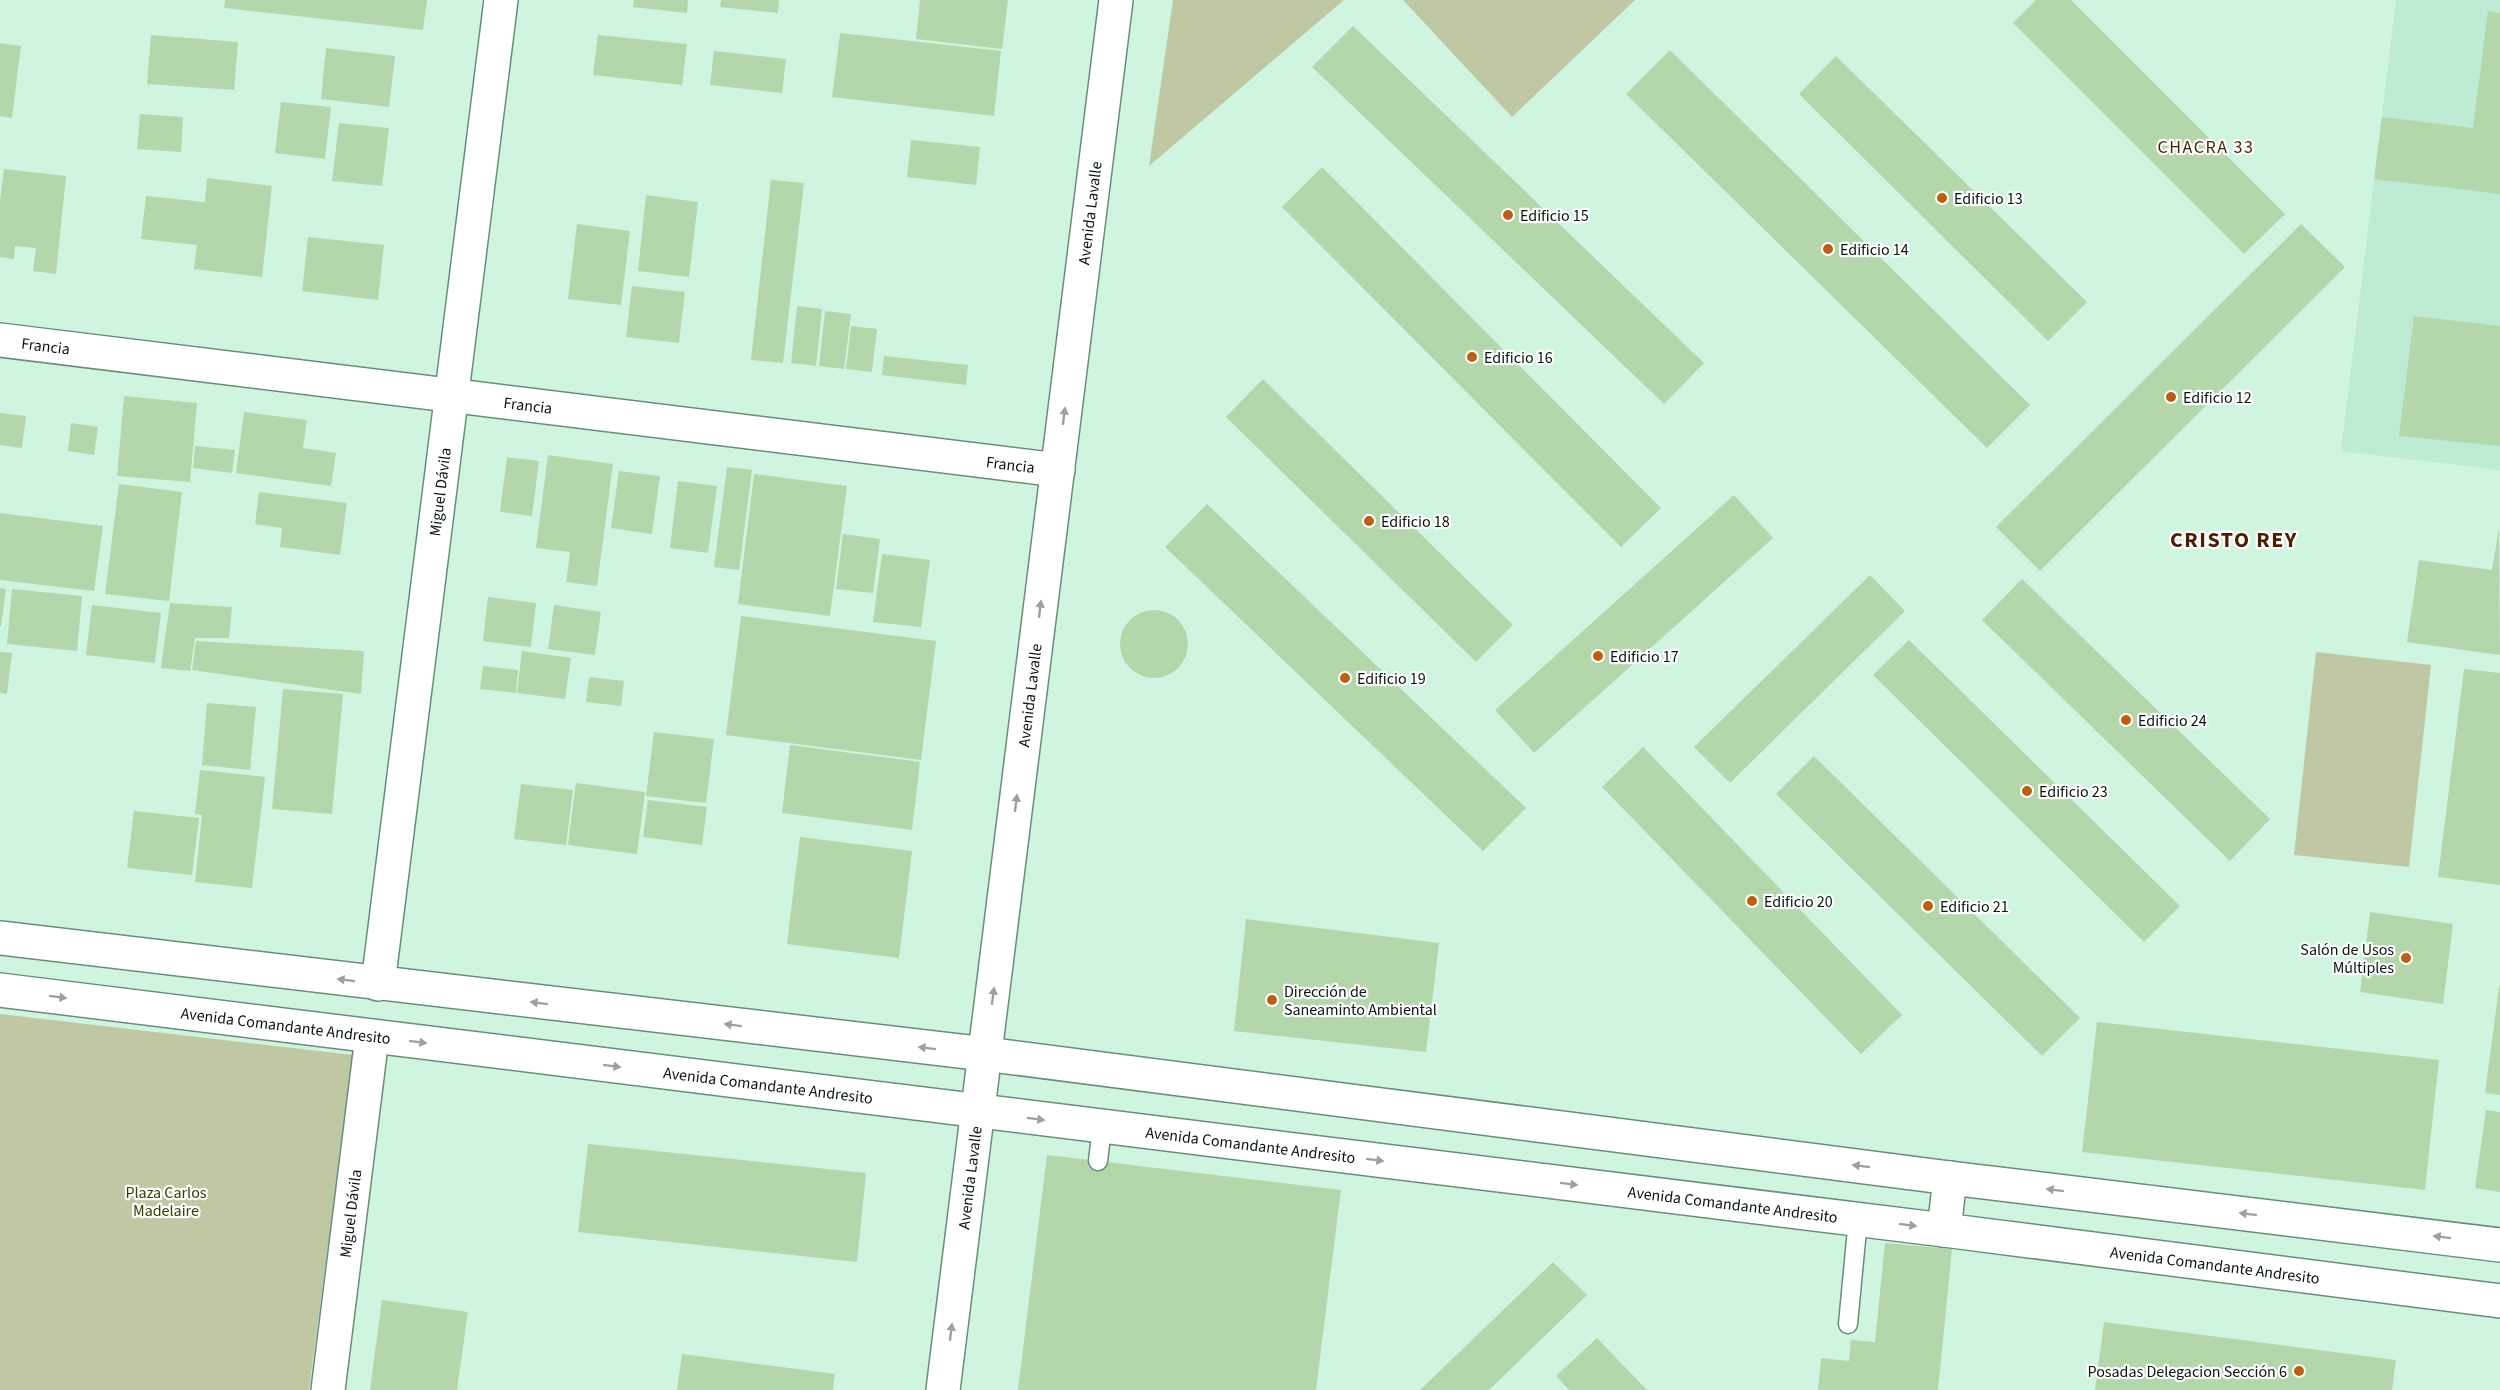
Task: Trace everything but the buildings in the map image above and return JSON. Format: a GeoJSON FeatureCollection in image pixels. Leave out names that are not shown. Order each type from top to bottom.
{"type":"FeatureCollection","features":[{"type":"Feature","properties":{"kind":"main road","name":"Miguel Dávila"},"geometry":{"type":"LineString","coordinates":[[378,984],[501,0]]}},
{"type":"Feature","properties":{"kind":"main road","name":"Avenida Lavalle"},"geometry":{"type":"LineString","coordinates":[[944,1390],[1116,0]]}},
{"type":"Feature","properties":{"kind":"main road","name":"Francia"},"geometry":{"type":"LineString","coordinates":[[0,340],[1058,470]]}},
{"type":"Feature","properties":{"kind":"main road"},"geometry":{"type":"LineString","coordinates":[[0,938],[985,1054],[1950,1178],[2500,1245]]}},
{"type":"Feature","properties":{"kind":"main road","name":"Avenida Comandante Andresito"},"geometry":{"type":"LineString","coordinates":[[0,990],[1858,1219],[2500,1301]]}},
{"type":"Feature","properties":{"kind":"main road","name":"Miguel Dávila"},"geometry":{"type":"LineString","coordinates":[[328,1390],[372,1037]]}},
{"type":"Feature","properties":{"kind":"main road"},"geometry":{"type":"LineString","coordinates":[[1944,1230],[1950,1178]]}},
{"type":"Feature","properties":{"kind":"lane"},"geometry":{"type":"LineString","coordinates":[[1098,1161],[1102,1127]]}},
{"type":"Feature","properties":{"kind":"lane"},"geometry":{"type":"LineString","coordinates":[[1848,1324],[1858,1219]]}},
{"type":"Feature","properties":{"kind":"shaded area"},"geometry":{"type":"Polygon","coordinates":[[[2396,0],[2500,0],[2500,470],[2341,451],[2396,0]]]}},
{"type":"Feature","properties":{"kind":"green space"},"geometry":{"type":"Polygon","coordinates":[[[1173,0],[1344,0],[1149,166],[1173,0]]]}},
{"type":"Feature","properties":{"kind":"green space"},"geometry":{"type":"Polygon","coordinates":[[[1403,0],[1635,0],[1512,117],[1403,0]]]}},
{"type":"Feature","properties":{"kind":"green space"},"geometry":{"type":"Polygon","coordinates":[[[2316,652],[2431,665],[2409,867],[2294,855],[2316,652]]]}},
{"type":"Feature","properties":{"kind":"green space","name":"Plaza Carlos Madelaire"},"geometry":{"type":"Polygon","coordinates":[[[0,1014],[353,1055],[309,1390],[0,1390],[0,1014]]]}},
{"type":"Feature","properties":{"kind":"place","name":"Edificio 13"},"geometry":{"type":"Point","coordinates":[1942,198]}},
{"type":"Feature","properties":{"kind":"place","name":"Edificio 15"},"geometry":{"type":"Point","coordinates":[1508,215]}},
{"type":"Feature","properties":{"kind":"place","name":"Edificio 14"},"geometry":{"type":"Point","coordinates":[1828,249]}},
{"type":"Feature","properties":{"kind":"place","name":"Edificio 16"},"geometry":{"type":"Point","coordinates":[1472,357]}},
{"type":"Feature","properties":{"kind":"place","name":"Edificio 12"},"geometry":{"type":"Point","coordinates":[2171,397]}},
{"type":"Feature","properties":{"kind":"place","name":"Edificio 18"},"geometry":{"type":"Point","coordinates":[1369,521]}},
{"type":"Feature","properties":{"kind":"place","name":"Edificio 17"},"geometry":{"type":"Point","coordinates":[1598,656]}},
{"type":"Feature","properties":{"kind":"place","name":"Edificio 19"},"geometry":{"type":"Point","coordinates":[1345,678]}},
{"type":"Feature","properties":{"kind":"place","name":"Edificio 24"},"geometry":{"type":"Point","coordinates":[2126,720]}},
{"type":"Feature","properties":{"kind":"place","name":"Edificio 23"},"geometry":{"type":"Point","coordinates":[2027,791]}},
{"type":"Feature","properties":{"kind":"place","name":"Edificio 20"},"geometry":{"type":"Point","coordinates":[1752,901]}},
{"type":"Feature","properties":{"kind":"place","name":"Edificio 21"},"geometry":{"type":"Point","coordinates":[1928,906]}},
{"type":"Feature","properties":{"kind":"place","name":"Salón de Usos Múltiples"},"geometry":{"type":"Point","coordinates":[2406,958]}},
{"type":"Feature","properties":{"kind":"place","name":"Dirección de Saneaminto Ambiental"},"geometry":{"type":"Point","coordinates":[1272,1000]}},
{"type":"Feature","properties":{"kind":"place","name":"Posadas Delegacion Sección 6"},"geometry":{"type":"Point","coordinates":[2299,1371]}},
{"type":"Feature","properties":{"kind":"district","name":"CHACRA 33"},"geometry":{"type":"Point","coordinates":[2206,147]}},
{"type":"Feature","properties":{"kind":"district","name":"CRISTO REY"},"geometry":{"type":"Point","coordinates":[2234,539]}}]}
